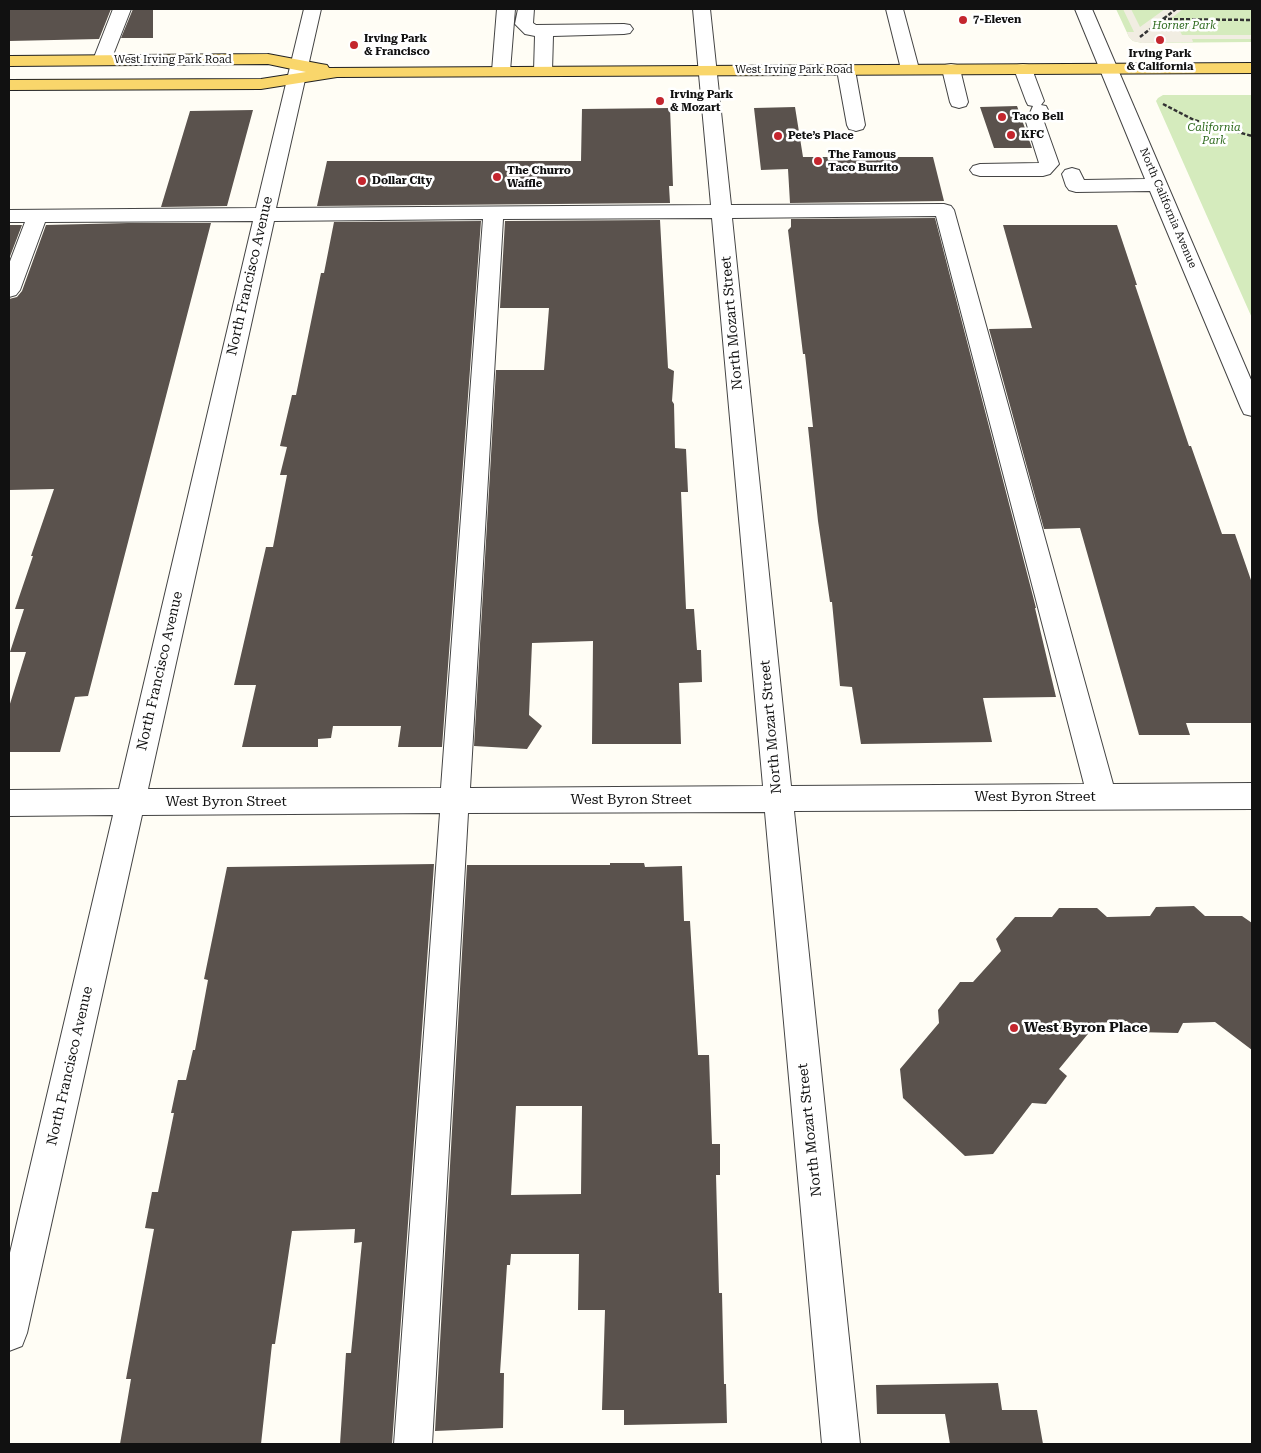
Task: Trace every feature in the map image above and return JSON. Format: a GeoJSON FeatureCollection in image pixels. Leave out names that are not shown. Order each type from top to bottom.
{"type":"FeatureCollection","features":[{"type":"Feature","properties":{"kind":"main road","name":"West Irving Park Road"},"geometry":{"type":"LineString","coordinates":[[9,61],[268,59],[297,72]]}},
{"type":"Feature","properties":{"kind":"main road","name":"West Irving Park Road"},"geometry":{"type":"LineString","coordinates":[[9,85],[261,84],[297,72],[1252,68]]}},
{"type":"Feature","properties":{"kind":"street"},"geometry":{"type":"LineString","coordinates":[[102,60],[122,9]]}},
{"type":"Feature","properties":{"kind":"street","name":"North Francisco Avenue"},"geometry":{"type":"LineString","coordinates":[[9,1333],[312,9]]}},
{"type":"Feature","properties":{"kind":"street"},"geometry":{"type":"LineString","coordinates":[[501,71],[506,9]]}},
{"type":"Feature","properties":{"kind":"street"},"geometry":{"type":"LineString","coordinates":[[526,9],[524,24],[531,30],[624,29]]}},
{"type":"Feature","properties":{"kind":"street","name":"North Mozart Street"},"geometry":{"type":"LineString","coordinates":[[702,9],[840,1444]]}},
{"type":"Feature","properties":{"kind":"street"},"geometry":{"type":"LineString","coordinates":[[894,9],[910,69]]}},
{"type":"Feature","properties":{"kind":"street","name":"North California Avenue"},"geometry":{"type":"LineString","coordinates":[[1083,9],[1252,408]]}},
{"type":"Feature","properties":{"kind":"street"},"geometry":{"type":"LineString","coordinates":[[543,71],[544,30]]}},
{"type":"Feature","properties":{"kind":"street"},"geometry":{"type":"LineString","coordinates":[[951,69],[959,102]]}},
{"type":"Feature","properties":{"kind":"street"},"geometry":{"type":"LineString","coordinates":[[980,170],[1043,170],[1050,164],[1035,122],[1037,105],[1023,69]]}},
{"type":"Feature","properties":{"kind":"street"},"geometry":{"type":"LineString","coordinates":[[846,70],[856,125]]}},
{"type":"Feature","properties":{"kind":"street"},"geometry":{"type":"LineString","coordinates":[[1072,174],[1076,186],[1158,185]]}},
{"type":"Feature","properties":{"kind":"street"},"geometry":{"type":"LineString","coordinates":[[9,216],[944,210],[1102,797]]}},
{"type":"Feature","properties":{"kind":"street"},"geometry":{"type":"LineString","coordinates":[[413,1444],[493,213]]}},
{"type":"Feature","properties":{"kind":"street"},"geometry":{"type":"LineString","coordinates":[[9,290],[38,216]]}},
{"type":"Feature","properties":{"kind":"street","name":"West Byron Street"},"geometry":{"type":"LineString","coordinates":[[9,803],[1252,796]]}},
{"type":"Feature","properties":{"kind":"path"},"geometry":{"type":"LineString","coordinates":[[1140,38],[1176,9]]}},
{"type":"Feature","properties":{"kind":"path"},"geometry":{"type":"LineString","coordinates":[[1162,19],[1252,20]]}},
{"type":"Feature","properties":{"kind":"path"},"geometry":{"type":"LineString","coordinates":[[1162,104],[1194,120],[1252,136]]}},
{"type":"Feature","properties":{"kind":"green space","name":"Horner Park"},"geometry":{"type":"Polygon","coordinates":[[[1116,9],[1252,9],[1252,42],[1142,43],[1133,41],[1129,37],[1116,9]]]}},
{"type":"Feature","properties":{"kind":"green space","name":"California Park"},"geometry":{"type":"Polygon","coordinates":[[[1163,95],[1252,95],[1252,318],[1156,101],[1163,95]]]}},
{"type":"Feature","properties":{"kind":"shaded area"},"geometry":{"type":"Polygon","coordinates":[[[1123,9],[1131,9],[1140,27],[1165,9],[1183,9],[1155,31],[1180,31],[1182,35],[1252,35],[1252,39],[1192,39],[1193,42],[1142,43],[1133,41],[1127,32],[1134,32],[1123,9]]]}},
{"type":"Feature","properties":{"kind":"building"},"geometry":{"type":"Polygon","coordinates":[[[9,9],[111,9],[99,39],[9,41],[9,9]]]}},
{"type":"Feature","properties":{"kind":"building"},"geometry":{"type":"Polygon","coordinates":[[[133,9],[153,9],[153,38],[121,38],[133,9]]]}},
{"type":"Feature","properties":{"kind":"building"},"geometry":{"type":"Polygon","coordinates":[[[1017,106],[1032,148],[994,148],[980,107],[1017,106]]]}},
{"type":"Feature","properties":{"kind":"building"},"geometry":{"type":"Polygon","coordinates":[[[795,107],[803,157],[933,157],[944,201],[790,203],[788,169],[761,170],[754,108],[795,107]]]}},
{"type":"Feature","properties":{"kind":"building"},"geometry":{"type":"Polygon","coordinates":[[[670,108],[673,186],[669,186],[670,203],[317,206],[327,161],[581,161],[582,109],[670,108]]]}},
{"type":"Feature","properties":{"kind":"building"},"geometry":{"type":"Polygon","coordinates":[[[253,110],[227,206],[161,207],[190,111],[253,110]]]}},
{"type":"Feature","properties":{"kind":"building"},"geometry":{"type":"Polygon","coordinates":[[[935,218],[1036,608],[1056,697],[983,698],[992,742],[861,744],[852,687],[840,686],[832,602],[830,602],[818,521],[808,427],[813,427],[788,230],[791,227],[791,219],[935,218]]]}},
{"type":"Feature","properties":{"kind":"building"},"geometry":{"type":"Polygon","coordinates":[[[660,220],[668,368],[674,371],[672,401],[674,404],[675,448],[686,449],[688,492],[681,492],[686,609],[694,609],[697,650],[701,650],[702,682],[679,683],[681,744],[592,744],[593,641],[532,643],[529,715],[542,726],[527,749],[474,746],[496,370],[544,370],[549,308],[500,308],[505,221],[660,220]]]}},
{"type":"Feature","properties":{"kind":"building"},"geometry":{"type":"Polygon","coordinates":[[[481,221],[442,747],[398,747],[401,726],[333,726],[331,738],[318,739],[318,747],[242,747],[256,685],[234,685],[266,547],[273,547],[287,475],[280,475],[287,447],[280,446],[292,395],[296,395],[321,273],[324,273],[334,222],[481,221]]]}},
{"type":"Feature","properties":{"kind":"building"},"geometry":{"type":"Polygon","coordinates":[[[211,223],[88,696],[75,697],[60,752],[9,752],[9,707],[26,652],[10,652],[24,609],[15,609],[54,489],[9,490],[9,299],[17,297],[22,291],[46,225],[211,223]]]}},
{"type":"Feature","properties":{"kind":"building"},"geometry":{"type":"Polygon","coordinates":[[[9,225],[22,225],[9,259],[9,225]]]}},
{"type":"Feature","properties":{"kind":"building"},"geometry":{"type":"Polygon","coordinates":[[[1003,225],[1117,225],[1189,446],[1191,446],[1222,534],[1235,534],[1252,583],[1252,723],[1186,723],[1190,735],[1139,735],[1080,528],[1044,529],[989,329],[1032,328],[1003,225]]]}},
{"type":"Feature","properties":{"kind":"building"},"geometry":{"type":"Polygon","coordinates":[[[610,863],[644,863],[645,867],[682,866],[684,921],[690,921],[698,1055],[709,1055],[712,1144],[720,1144],[720,1175],[716,1175],[719,1293],[722,1293],[727,1423],[624,1425],[624,1410],[602,1410],[605,1310],[578,1310],[579,1254],[511,1254],[510,1265],[507,1265],[500,1373],[504,1373],[503,1428],[435,1431],[467,865],[610,865],[610,863]],[[516,1106],[511,1195],[581,1194],[582,1106],[516,1106]]]}},
{"type":"Feature","properties":{"kind":"building"},"geometry":{"type":"Polygon","coordinates":[[[434,864],[392,1444],[340,1444],[346,1353],[351,1353],[362,1242],[354,1243],[355,1229],[292,1231],[275,1344],[272,1344],[261,1444],[120,1444],[131,1379],[126,1379],[154,1229],[145,1228],[152,1192],[158,1192],[174,1113],[171,1113],[178,1080],[186,1080],[193,1050],[195,1050],[208,980],[204,979],[227,867],[434,864]]]}},
{"type":"Feature","properties":{"kind":"building","name":"West Byron Place"},"geometry":{"type":"Polygon","coordinates":[[[1194,906],[1205,916],[1242,916],[1252,923],[1252,1050],[1215,1022],[1183,1023],[1178,1033],[1136,1032],[1127,1021],[1097,1023],[1059,1069],[1067,1076],[1046,1104],[1032,1103],[993,1154],[965,1156],[903,1098],[900,1069],[939,1023],[938,1010],[960,982],[973,982],[1001,951],[996,939],[1015,917],[1052,917],[1059,908],[1097,908],[1107,917],[1150,916],[1156,907],[1194,906]]]}},
{"type":"Feature","properties":{"kind":"building"},"geometry":{"type":"Polygon","coordinates":[[[998,1383],[1002,1410],[1037,1410],[1043,1444],[950,1444],[945,1414],[877,1414],[876,1385],[998,1383]]]}},
{"type":"Feature","properties":{"kind":"place","name":"7-Eleven"},"geometry":{"type":"Point","coordinates":[963,20]}},
{"type":"Feature","properties":{"kind":"place","name":"Irving Park & California"},"geometry":{"type":"Point","coordinates":[1160,40]}},
{"type":"Feature","properties":{"kind":"place","name":"Irving Park & Francisco"},"geometry":{"type":"Point","coordinates":[354,45]}},
{"type":"Feature","properties":{"kind":"place","name":"Irving Park & Mozart"},"geometry":{"type":"Point","coordinates":[660,101]}},
{"type":"Feature","properties":{"kind":"place","name":"Taco Bell"},"geometry":{"type":"Point","coordinates":[1002,117]}},
{"type":"Feature","properties":{"kind":"place","name":"KFC"},"geometry":{"type":"Point","coordinates":[1011,135]}},
{"type":"Feature","properties":{"kind":"place","name":"Pete’s Place"},"geometry":{"type":"Point","coordinates":[778,136]}},
{"type":"Feature","properties":{"kind":"place","name":"The Famous Taco Burrito"},"geometry":{"type":"Point","coordinates":[818,161]}},
{"type":"Feature","properties":{"kind":"place","name":"The Churro Waffle"},"geometry":{"type":"Point","coordinates":[497,177]}},
{"type":"Feature","properties":{"kind":"place","name":"Dollar City"},"geometry":{"type":"Point","coordinates":[362,181]}},
{"type":"Feature","properties":{"kind":"place","name":"West Byron Place"},"geometry":{"type":"Point","coordinates":[1014,1028]}}]}
